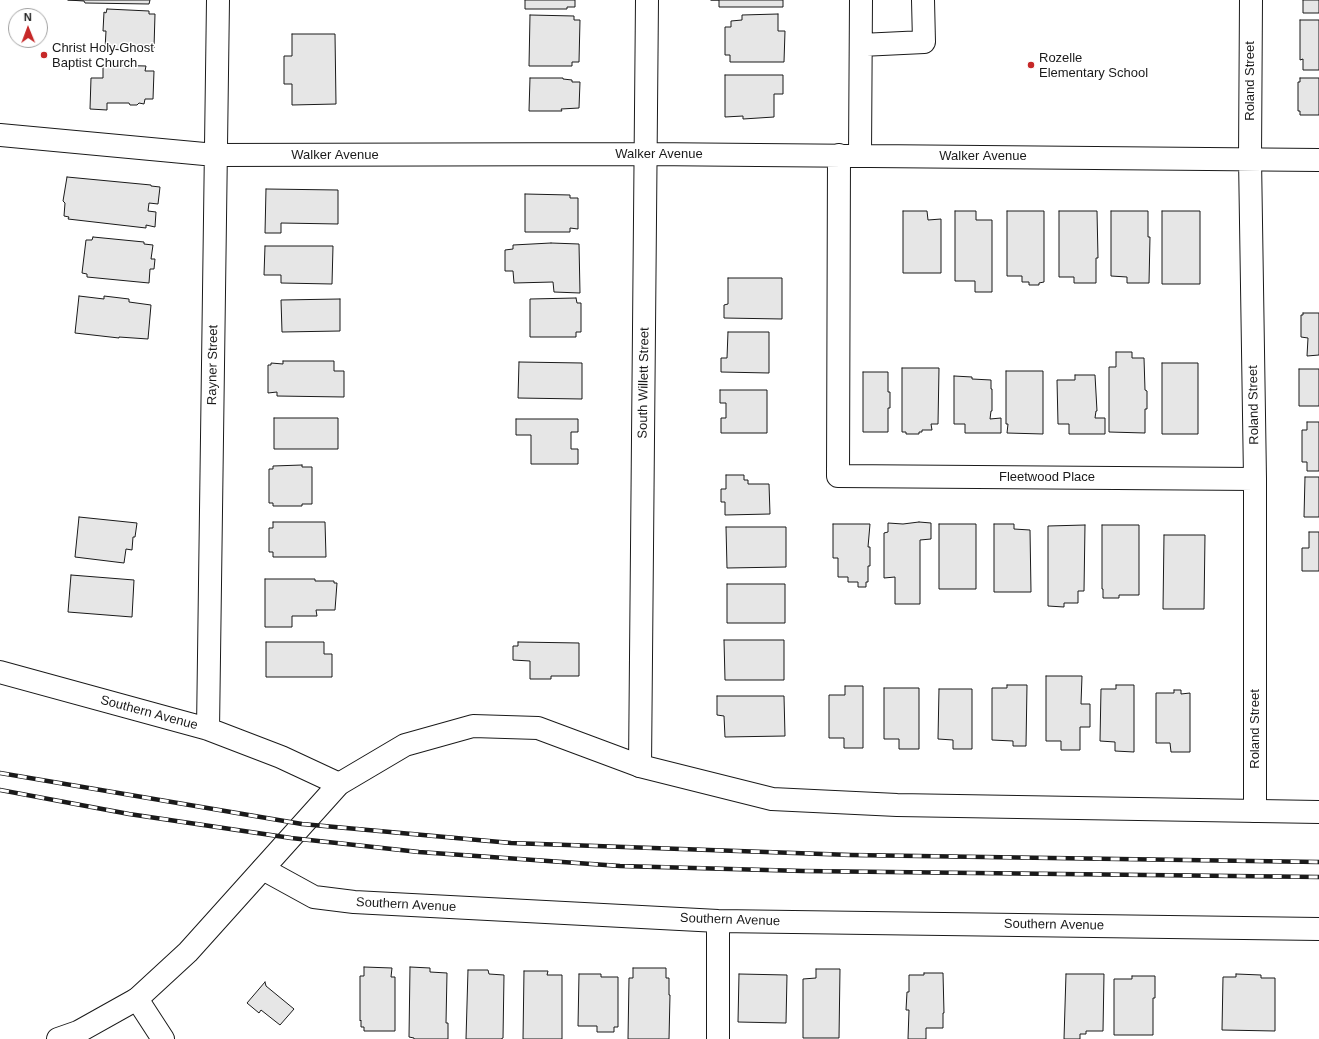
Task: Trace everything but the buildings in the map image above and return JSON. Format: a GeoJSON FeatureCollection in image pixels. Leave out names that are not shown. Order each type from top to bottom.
{"type":"FeatureCollection","features":[{"type":"Feature","properties":{"kind":"street","name":"Rayner Street"},"geometry":{"type":"LineString","coordinates":[[208,729],[218,0]]}},
{"type":"Feature","properties":{"kind":"street","name":"South Willett Street"},"geometry":{"type":"LineString","coordinates":[[640,766],[647,0]]}},
{"type":"Feature","properties":{"kind":"street"},"geometry":{"type":"LineString","coordinates":[[849,155],[861,45],[861,0]]}},
{"type":"Feature","properties":{"kind":"street"},"geometry":{"type":"LineString","coordinates":[[861,45],[924,42],[923,0]]}},
{"type":"Feature","properties":{"kind":"street","name":"Roland Street"},"geometry":{"type":"LineString","coordinates":[[1251,0],[1250,158],[1255,479],[1255,811]]}},
{"type":"Feature","properties":{"kind":"street","name":"Walker Avenue"},"geometry":{"type":"LineString","coordinates":[[0,135],[215,155],[646,154],[1250,158],[1319,160]]}},
{"type":"Feature","properties":{"kind":"street","name":"Fleetwood Place"},"geometry":{"type":"LineString","coordinates":[[849,155],[838,476],[1255,479]]}},
{"type":"Feature","properties":{"kind":"street","name":"Southern Avenue"},"geometry":{"type":"LineString","coordinates":[[0,672],[208,729],[281,757],[339,784]]}},
{"type":"Feature","properties":{"kind":"street"},"geometry":{"type":"LineString","coordinates":[[58,1039],[78,1032],[137,999],[188,952],[339,784],[405,745],[473,726],[538,728],[640,766],[772,799],[897,805],[1319,812]]}},
{"type":"Feature","properties":{"kind":"street","name":"Southern Avenue"},"geometry":{"type":"LineString","coordinates":[[263,869],[314,897],[354,902],[718,921],[1319,929]]}},
{"type":"Feature","properties":{"kind":"street"},"geometry":{"type":"LineString","coordinates":[[718,921],[718,1039]]}},
{"type":"Feature","properties":{"kind":"street"},"geometry":{"type":"LineString","coordinates":[[137,999],[164,1039]]}},
{"type":"Feature","properties":{"kind":"railway"},"geometry":{"type":"LineString","coordinates":[[0,773],[302,824],[511,843],[851,855],[1319,862]]}},
{"type":"Feature","properties":{"kind":"railway"},"geometry":{"type":"LineString","coordinates":[[0,790],[129,814],[291,838],[419,852],[620,866],[803,871],[1319,877]]}},
{"type":"Feature","properties":{"kind":"place","name":"Christ Holy Ghost Baptist Church"},"geometry":{"type":"Point","coordinates":[44,55]}},
{"type":"Feature","properties":{"kind":"place","name":"Rozelle Elementary School"},"geometry":{"type":"Point","coordinates":[1031,65]}}]}
